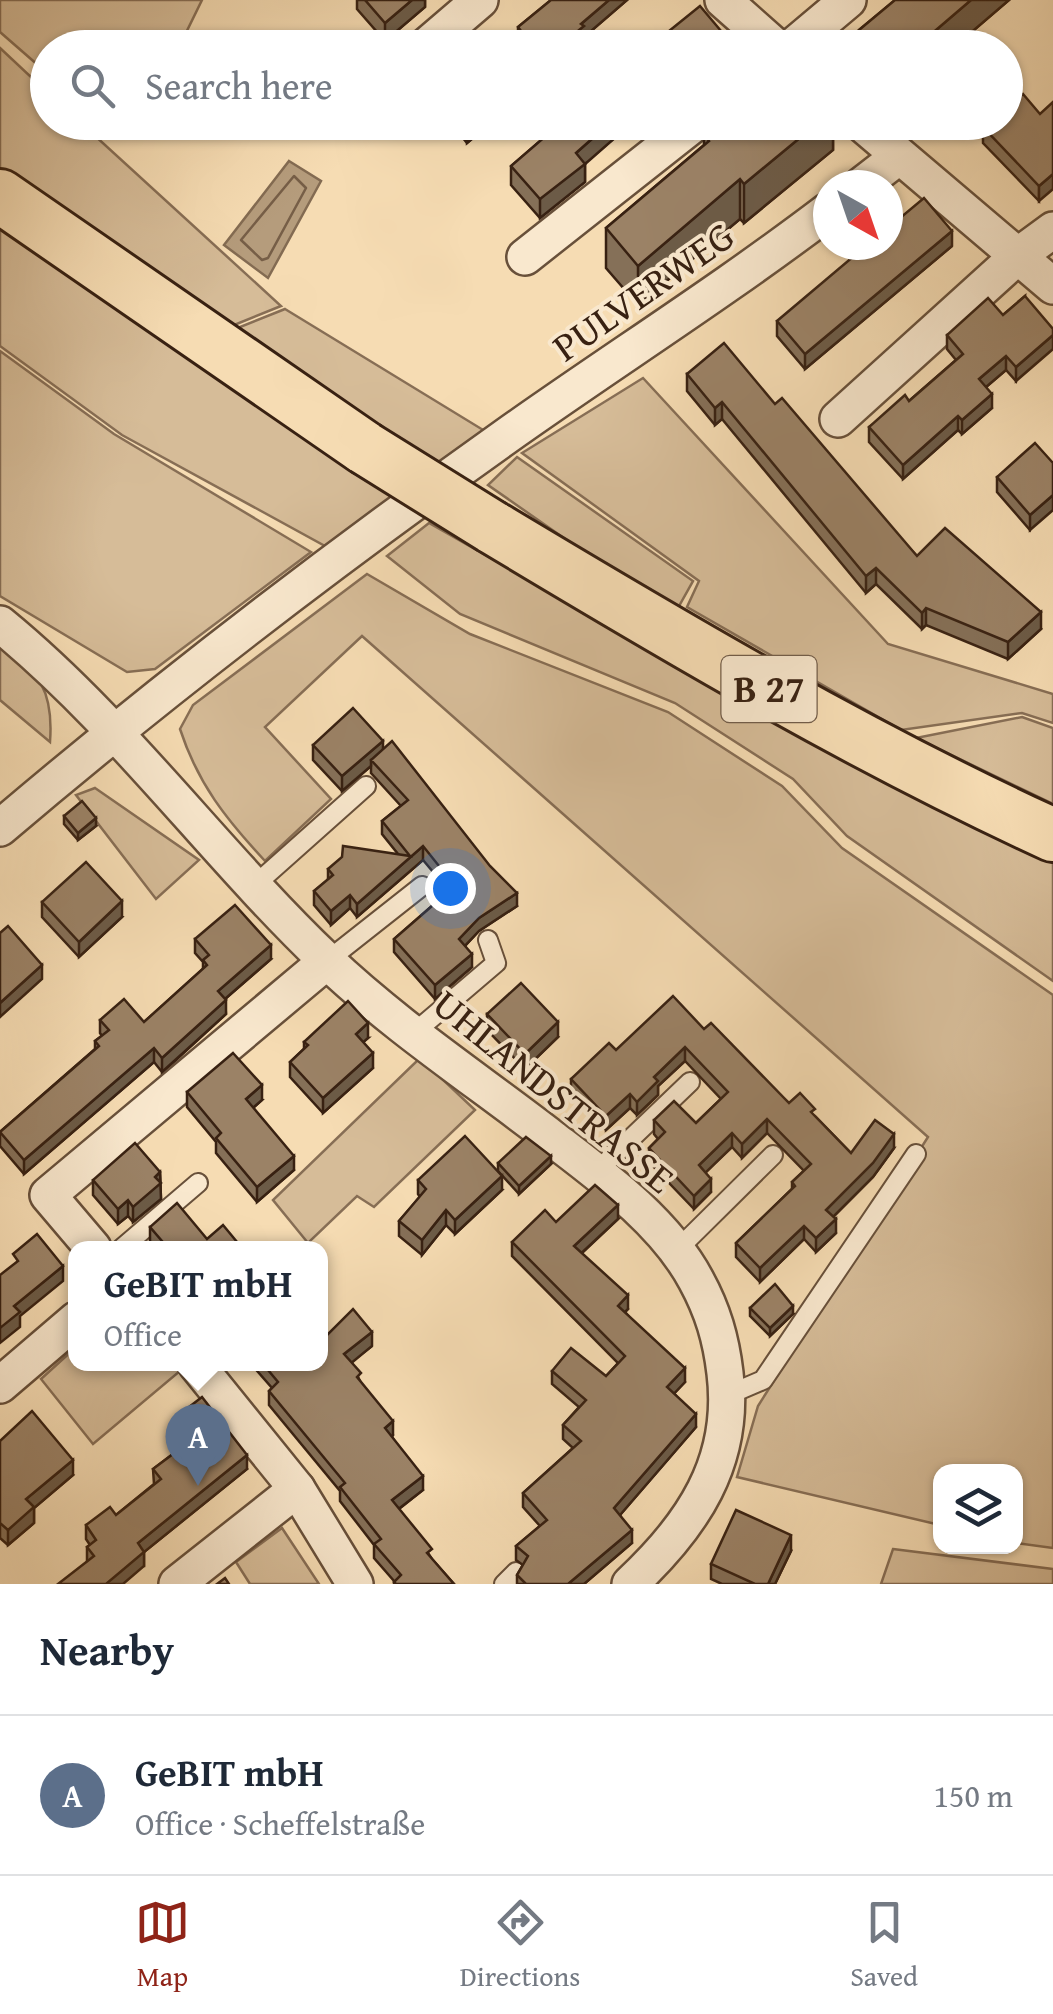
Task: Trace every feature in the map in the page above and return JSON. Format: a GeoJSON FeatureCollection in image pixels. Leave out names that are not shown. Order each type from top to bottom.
{"type":"FeatureCollection","features":[{"type":"Feature","properties":{"kind":"main road","name":"B 27"},"geometry":{"type":"LineString","coordinates":[[0,196],[365,448],[492,527],[708,655],[860,739],[1053,835]]}},
{"type":"Feature","properties":{"kind":"street"},"geometry":{"type":"LineString","coordinates":[[445,30],[480,0]]}},
{"type":"Feature","properties":{"kind":"street"},"geometry":{"type":"LineString","coordinates":[[723,0],[756,30]]}},
{"type":"Feature","properties":{"kind":"street"},"geometry":{"type":"LineString","coordinates":[[812,30],[848,0]]}},
{"type":"Feature","properties":{"kind":"street"},"geometry":{"type":"LineString","coordinates":[[525,258],[673,140]]}},
{"type":"Feature","properties":{"kind":"street"},"geometry":{"type":"LineString","coordinates":[[880,140],[1053,286]]}},
{"type":"Feature","properties":{"kind":"street"},"geometry":{"type":"LineString","coordinates":[[881,170],[898,157]]}},
{"type":"Feature","properties":{"kind":"street","name":"PULVERWEG"},"geometry":{"type":"LineString","coordinates":[[0,828],[114,731],[504,438],[726,289],[813,222]]}},
{"type":"Feature","properties":{"kind":"street"},"geometry":{"type":"LineString","coordinates":[[838,419],[1019,255],[1053,230]]}},
{"type":"Feature","properties":{"kind":"street","name":"UHLANDSTRASSE"},"geometry":{"type":"LineString","coordinates":[[0,624],[45,660],[114,731],[327,961],[596,1172],[651,1223],[695,1277],[720,1332],[728,1394],[724,1438],[710,1488],[654,1562],[630,1584]]}},
{"type":"Feature","properties":{"kind":"street"},"geometry":{"type":"LineString","coordinates":[[87,1241],[48,1194],[327,961]]}},
{"type":"Feature","properties":{"kind":"street"},"geometry":{"type":"LineString","coordinates":[[0,1385],[68,1327]]}},
{"type":"Feature","properties":{"kind":"street"},"geometry":{"type":"LineString","coordinates":[[202,1371],[297,1490],[354,1584]]}},
{"type":"Feature","properties":{"kind":"street"},"geometry":{"type":"LineString","coordinates":[[176,1584],[297,1490]]}},
{"type":"Feature","properties":{"kind":"lane"},"geometry":{"type":"LineString","coordinates":[[256,884],[366,786]]}},
{"type":"Feature","properties":{"kind":"lane"},"geometry":{"type":"LineString","coordinates":[[327,961],[422,886]]}},
{"type":"Feature","properties":{"kind":"lane"},"geometry":{"type":"LineString","coordinates":[[415,1032],[496,963],[488,940]]}},
{"type":"Feature","properties":{"kind":"lane"},"geometry":{"type":"LineString","coordinates":[[596,1172],[690,1082]]}},
{"type":"Feature","properties":{"kind":"lane"},"geometry":{"type":"LineString","coordinates":[[728,1394],[763,1380],[916,1154]]}},
{"type":"Feature","properties":{"kind":"lane"},"geometry":{"type":"LineString","coordinates":[[675,1252],[773,1155]]}},
{"type":"Feature","properties":{"kind":"lane"},"geometry":{"type":"LineString","coordinates":[[130,1241],[198,1183]]}},
{"type":"Feature","properties":{"kind":"shaded area"},"geometry":{"type":"Polygon","coordinates":[[[0,0],[202,0],[187,30],[30,30],[30,58],[0,32],[0,0]]]}},
{"type":"Feature","properties":{"kind":"shaded area"},"geometry":{"type":"Polygon","coordinates":[[[0,48],[30,76],[30,140],[100,140],[281,306],[212,334],[0,178],[0,48]]]}},
{"type":"Feature","properties":{"kind":"shaded area"},"geometry":{"type":"Polygon","coordinates":[[[0,196],[418,492],[336,552],[122,435],[0,346],[0,196]]]}},
{"type":"Feature","properties":{"kind":"shaded area"},"geometry":{"type":"Polygon","coordinates":[[[285,309],[493,436],[433,481],[215,337],[285,309]]]}},
{"type":"Feature","properties":{"kind":"shaded area"},"geometry":{"type":"Polygon","coordinates":[[[0,351],[114,434],[311,552],[155,669],[127,672],[0,596],[0,351]]]}},
{"type":"Feature","properties":{"kind":"shaded area"},"geometry":{"type":"Polygon","coordinates":[[[643,378],[888,644],[1053,694],[1053,723],[1022,713],[901,730],[687,607],[699,581],[522,453],[643,378]]]}},
{"type":"Feature","properties":{"kind":"shaded area"},"geometry":{"type":"Polygon","coordinates":[[[517,457],[693,581],[674,615],[488,485],[517,457]]]}},
{"type":"Feature","properties":{"kind":"shaded area"},"geometry":{"type":"Polygon","coordinates":[[[429,523],[851,763],[1053,859],[1053,981],[847,836],[793,779],[675,703],[460,614],[387,556],[429,523]]]}},
{"type":"Feature","properties":{"kind":"shaded area"},"geometry":{"type":"Polygon","coordinates":[[[367,574],[470,634],[668,712],[782,786],[842,848],[1053,995],[1053,1548],[1023,1544],[1023,1464],[933,1464],[933,1523],[737,1477],[758,1406],[928,1137],[362,636],[265,727],[331,799],[265,861],[215,800],[195,767],[180,729],[193,705],[367,574]]]}},
{"type":"Feature","properties":{"kind":"shaded area"},"geometry":{"type":"Polygon","coordinates":[[[0,639],[41,683],[49,708],[50,742],[0,700],[0,639]]]}},
{"type":"Feature","properties":{"kind":"shaded area"},"geometry":{"type":"Polygon","coordinates":[[[1022,717],[1053,728],[1053,804],[916,738],[1022,717]]]}},
{"type":"Feature","properties":{"kind":"shaded area"},"geometry":{"type":"Polygon","coordinates":[[[95,788],[199,860],[156,899],[76,795],[95,788]]]}},
{"type":"Feature","properties":{"kind":"shaded area"},"geometry":{"type":"Polygon","coordinates":[[[420,1058],[475,1110],[374,1207],[357,1196],[310,1241],[273,1200],[420,1058]]]}},
{"type":"Feature","properties":{"kind":"shaded area"},"geometry":{"type":"Polygon","coordinates":[[[68,1354],[68,1371],[180,1371],[93,1444],[41,1379],[68,1354]]]}},
{"type":"Feature","properties":{"kind":"shaded area"},"geometry":{"type":"Polygon","coordinates":[[[282,1528],[319,1584],[250,1584],[236,1562],[282,1528]]]}},
{"type":"Feature","properties":{"kind":"shaded area"},"geometry":{"type":"Polygon","coordinates":[[[893,1549],[1053,1569],[1053,1584],[881,1584],[893,1549]]]}},
{"type":"Feature","properties":{"kind":"water"},"geometry":{"type":"Polygon","coordinates":[[[289,161],[321,181],[268,278],[224,245],[289,161]]]}},
{"type":"Feature","properties":{"kind":"building"},"geometry":{"type":"Polygon","coordinates":[[[365,0],[412,0],[385,23],[365,0]]]}},
{"type":"Feature","properties":{"kind":"building"},"geometry":{"type":"Polygon","coordinates":[[[551,0],[609,0],[579,30],[518,27],[551,0]]]}},
{"type":"Feature","properties":{"kind":"building"},"geometry":{"type":"Polygon","coordinates":[[[895,0],[971,0],[936,30],[859,30],[895,0]]]}},
{"type":"Feature","properties":{"kind":"building"},"geometry":{"type":"Polygon","coordinates":[[[700,6],[720,30],[670,30],[700,6]]]}},
{"type":"Feature","properties":{"kind":"building"},"geometry":{"type":"Polygon","coordinates":[[[1023,94],[1040,114],[1053,102],[1053,174],[1039,186],[995,140],[1023,140],[1023,94]]]}},
{"type":"Feature","properties":{"kind":"building"},"geometry":{"type":"Polygon","coordinates":[[[541,140],[591,140],[576,153],[585,164],[540,199],[511,166],[541,140]]]}},
{"type":"Feature","properties":{"kind":"building"},"geometry":{"type":"Polygon","coordinates":[[[797,140],[744,184],[740,179],[638,266],[606,228],[709,141],[797,140]]]}},
{"type":"Feature","properties":{"kind":"building"},"geometry":{"type":"Polygon","coordinates":[[[924,198],[952,231],[805,354],[777,321],[849,260],[903,260],[903,216],[924,198]]]}},
{"type":"Feature","properties":{"kind":"building"},"geometry":{"type":"Polygon","coordinates":[[[1025,296],[1053,329],[1053,335],[1016,367],[1006,356],[979,379],[992,394],[962,420],[958,416],[903,465],[869,427],[905,395],[909,401],[963,354],[947,335],[988,298],[1003,315],[1025,296]]]}},
{"type":"Feature","properties":{"kind":"building"},"geometry":{"type":"Polygon","coordinates":[[[724,343],[775,404],[782,398],[917,556],[945,528],[1041,612],[1008,642],[926,608],[922,613],[876,568],[866,576],[722,402],[715,408],[687,374],[724,343]]]}},
{"type":"Feature","properties":{"kind":"building"},"geometry":{"type":"Polygon","coordinates":[[[1035,443],[1053,463],[1053,495],[1030,515],[997,477],[1035,443]]]}},
{"type":"Feature","properties":{"kind":"building"},"geometry":{"type":"Polygon","coordinates":[[[353,708],[383,741],[342,776],[313,745],[353,708]]]}},
{"type":"Feature","properties":{"kind":"building"},"geometry":{"type":"Polygon","coordinates":[[[392,741],[490,866],[517,893],[479,918],[459,939],[472,954],[435,985],[394,939],[455,886],[423,846],[357,904],[350,895],[331,911],[314,891],[333,875],[328,869],[342,857],[343,846],[410,856],[382,821],[408,800],[371,760],[392,741]]]}},
{"type":"Feature","properties":{"kind":"building"},"geometry":{"type":"Polygon","coordinates":[[[82,801],[96,818],[78,833],[64,816],[82,801]]]}},
{"type":"Feature","properties":{"kind":"building"},"geometry":{"type":"Polygon","coordinates":[[[86,862],[122,901],[79,942],[42,902],[86,862]]]}},
{"type":"Feature","properties":{"kind":"building"},"geometry":{"type":"Polygon","coordinates":[[[235,905],[271,945],[218,991],[226,1000],[162,1058],[154,1048],[24,1160],[0,1132],[99,1046],[95,1041],[109,1030],[100,1020],[124,999],[144,1022],[207,965],[203,960],[209,955],[195,939],[235,905]]]}},
{"type":"Feature","properties":{"kind":"building"},"geometry":{"type":"Polygon","coordinates":[[[8,926],[42,965],[0,1003],[0,933],[8,926]]]}},
{"type":"Feature","properties":{"kind":"building"},"geometry":{"type":"Polygon","coordinates":[[[521,983],[558,1022],[525,1054],[487,1014],[521,983]]]}},
{"type":"Feature","properties":{"kind":"building"},"geometry":{"type":"Polygon","coordinates":[[[673,996],[704,1029],[711,1023],[789,1103],[800,1093],[815,1109],[811,1112],[851,1153],[875,1120],[894,1134],[873,1163],[826,1210],[836,1219],[816,1238],[804,1226],[760,1268],[736,1243],[795,1186],[792,1182],[811,1164],[767,1119],[742,1144],[732,1133],[699,1165],[711,1179],[694,1196],[649,1148],[665,1132],[654,1120],[674,1101],[696,1123],[728,1092],[685,1047],[654,1077],[658,1081],[637,1102],[630,1094],[606,1116],[571,1079],[609,1043],[616,1050],[673,996]]]}},
{"type":"Feature","properties":{"kind":"building"},"geometry":{"type":"Polygon","coordinates":[[[348,1001],[368,1023],[356,1034],[373,1053],[323,1098],[290,1062],[308,1045],[304,1042],[348,1001]]]}},
{"type":"Feature","properties":{"kind":"building"},"geometry":{"type":"Polygon","coordinates":[[[233,1053],[262,1085],[246,1099],[294,1156],[257,1187],[216,1138],[221,1133],[187,1092],[233,1053]]]}},
{"type":"Feature","properties":{"kind":"building"},"geometry":{"type":"Polygon","coordinates":[[[465,1136],[502,1176],[455,1220],[446,1210],[422,1240],[399,1221],[426,1189],[418,1180],[465,1136]]]}},
{"type":"Feature","properties":{"kind":"building"},"geometry":{"type":"Polygon","coordinates":[[[526,1137],[551,1156],[519,1186],[498,1163],[526,1137]]]}},
{"type":"Feature","properties":{"kind":"building"},"geometry":{"type":"Polygon","coordinates":[[[135,1143],[160,1172],[155,1177],[161,1183],[133,1207],[128,1200],[118,1209],[93,1180],[135,1143]]]}},
{"type":"Feature","properties":{"kind":"building"},"geometry":{"type":"Polygon","coordinates":[[[595,1185],[618,1205],[574,1246],[628,1295],[618,1306],[685,1368],[667,1387],[696,1414],[614,1508],[632,1530],[568,1584],[526,1584],[517,1575],[528,1556],[516,1546],[547,1520],[523,1493],[581,1441],[563,1425],[586,1400],[552,1371],[571,1348],[606,1376],[625,1356],[512,1242],[545,1210],[556,1222],[595,1185]]]}},
{"type":"Feature","properties":{"kind":"building"},"geometry":{"type":"Polygon","coordinates":[[[177,1203],[207,1239],[223,1225],[236,1241],[162,1241],[150,1227],[177,1203]]]}},
{"type":"Feature","properties":{"kind":"building"},"geometry":{"type":"Polygon","coordinates":[[[37,1234],[63,1266],[14,1306],[20,1312],[0,1328],[0,1275],[18,1261],[13,1254],[37,1234]]]}},
{"type":"Feature","properties":{"kind":"building"},"geometry":{"type":"Polygon","coordinates":[[[775,1284],[793,1306],[770,1328],[750,1308],[775,1284]]]}},
{"type":"Feature","properties":{"kind":"building"},"geometry":{"type":"Polygon","coordinates":[[[353,1309],[372,1332],[344,1354],[361,1373],[357,1377],[393,1421],[385,1428],[423,1476],[392,1500],[432,1549],[427,1553],[454,1584],[394,1582],[401,1575],[374,1544],[381,1539],[340,1487],[345,1483],[269,1391],[278,1382],[269,1371],[328,1371],[328,1334],[353,1309]]]}},
{"type":"Feature","properties":{"kind":"building"},"geometry":{"type":"Polygon","coordinates":[[[202,1397],[247,1455],[138,1543],[144,1552],[106,1584],[58,1584],[94,1556],[87,1547],[96,1540],[86,1525],[110,1507],[116,1515],[161,1479],[153,1469],[197,1436],[180,1414],[202,1397]]]}},
{"type":"Feature","properties":{"kind":"building"},"geometry":{"type":"Polygon","coordinates":[[[32,1411],[73,1460],[26,1499],[34,1507],[8,1530],[0,1523],[0,1441],[32,1411]]]}},
{"type":"Feature","properties":{"kind":"building"},"geometry":{"type":"Polygon","coordinates":[[[736,1510],[791,1535],[768,1584],[755,1584],[711,1564],[736,1510]]]}},
{"type":"Feature","properties":{"kind":"place","name":"GeBIT mbH"},"geometry":{"type":"Point","coordinates":[198,1486]}}]}
